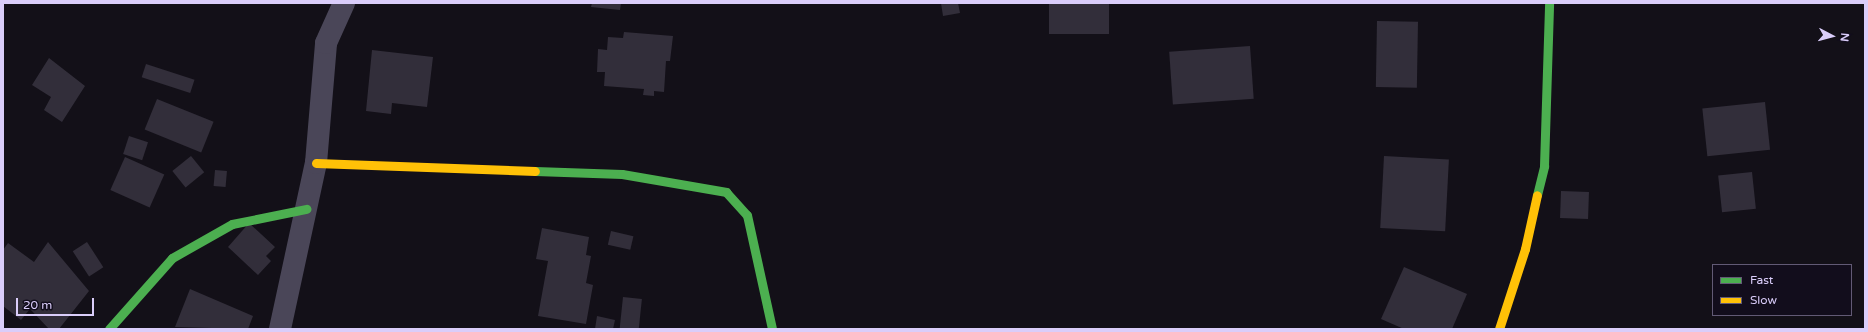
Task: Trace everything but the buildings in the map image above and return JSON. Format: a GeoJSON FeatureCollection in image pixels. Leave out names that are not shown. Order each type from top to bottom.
{"type":"FeatureCollection","features":[{"type":"Feature","properties":{"kind":"street"},"geometry":{"type":"LineString","coordinates":[[280,329],[316,163],[326,43],[344,3]]}},
{"type":"Feature","properties":{"kind":"street"},"geometry":{"type":"LineString","coordinates":[[1499,329],[1525,249],[1544,166],[1550,3]]}},
{"type":"Feature","properties":{"kind":"street"},"geometry":{"type":"LineString","coordinates":[[316,163],[622,174],[726,192],[747,215],[772,329]]}},
{"type":"Feature","properties":{"kind":"street"},"geometry":{"type":"LineString","coordinates":[[109,329],[172,258],[232,224],[306,209]]}},
{"type":"Feature","properties":{"kind":"traffic: fast"},"geometry":{"type":"LineString","coordinates":[[1537,195],[1544,166],[1549,3]]}},
{"type":"Feature","properties":{"kind":"traffic: fast"},"geometry":{"type":"LineString","coordinates":[[535,171],[622,174],[726,192],[747,215],[772,329]]}},
{"type":"Feature","properties":{"kind":"traffic: fast"},"geometry":{"type":"LineString","coordinates":[[109,329],[172,258],[232,224],[306,209]]}},
{"type":"Feature","properties":{"kind":"traffic: slow"},"geometry":{"type":"LineString","coordinates":[[316,163],[535,171]]}},
{"type":"Feature","properties":{"kind":"traffic: slow"},"geometry":{"type":"LineString","coordinates":[[1499,329],[1525,249],[1537,195]]}}]}
